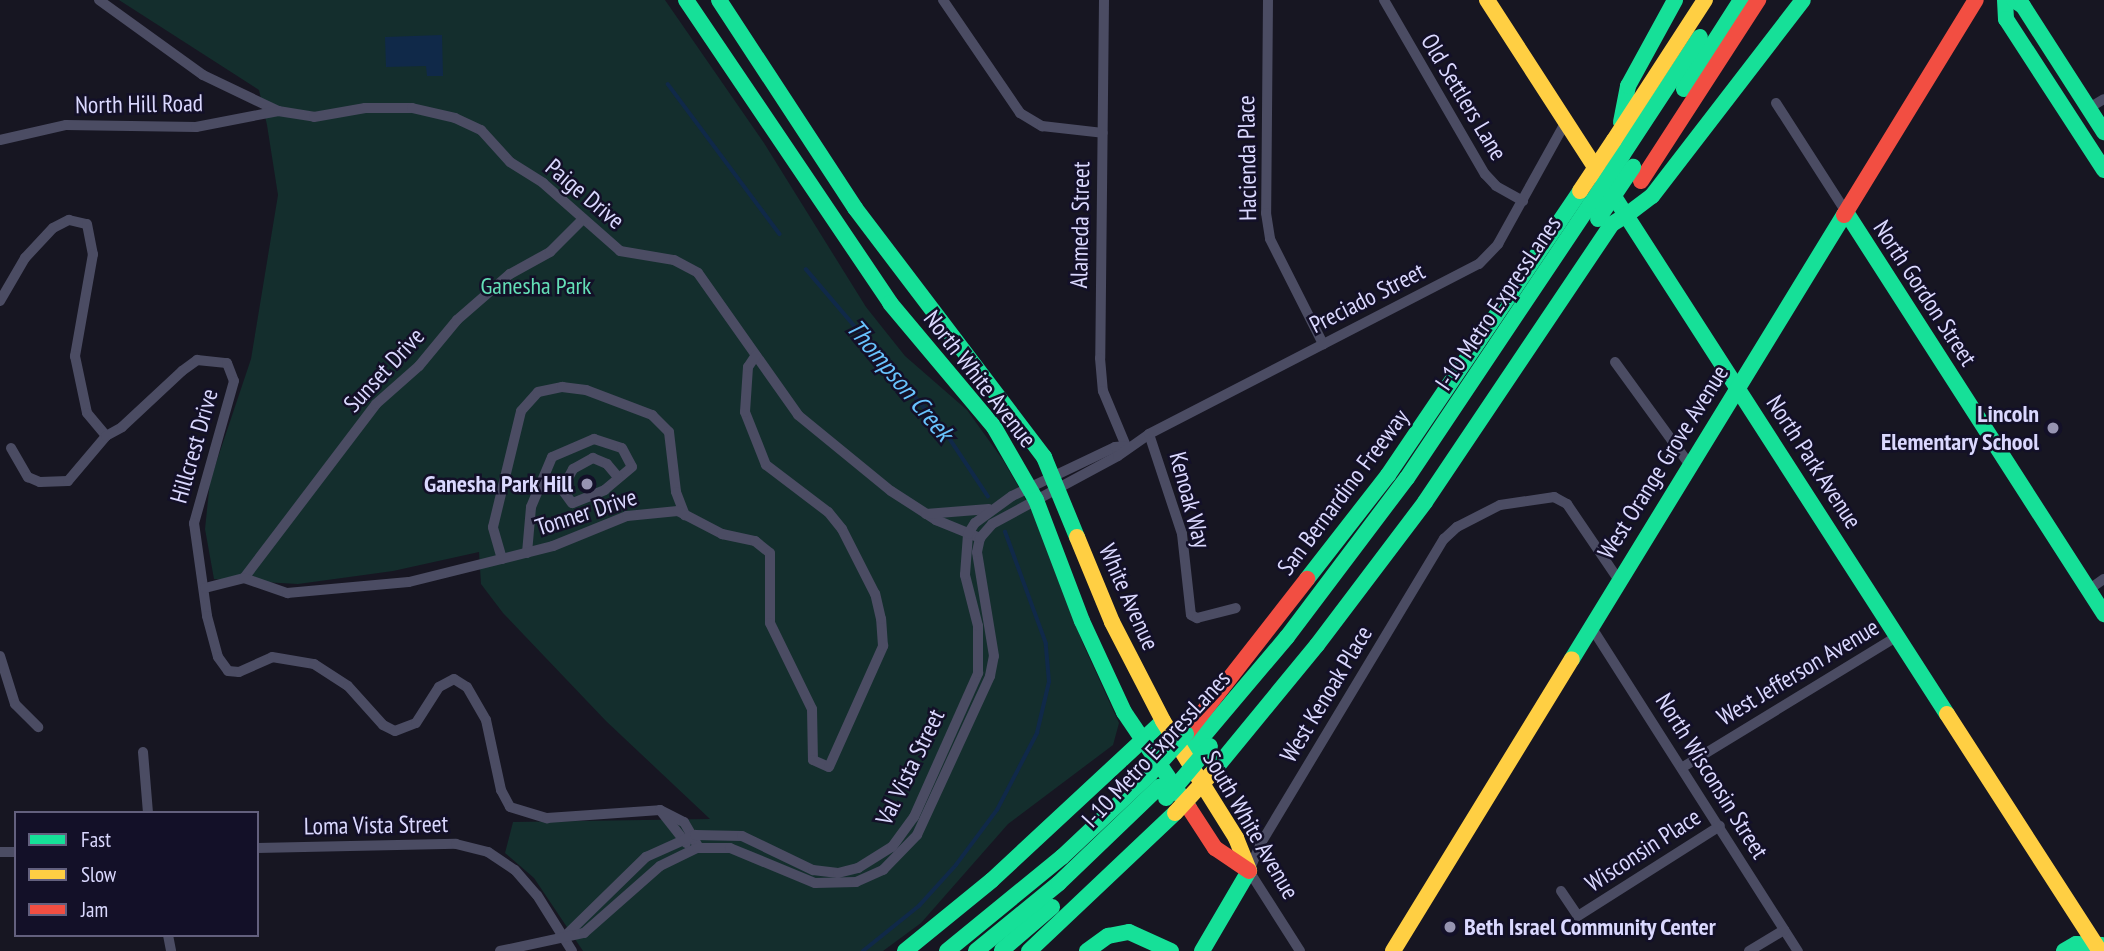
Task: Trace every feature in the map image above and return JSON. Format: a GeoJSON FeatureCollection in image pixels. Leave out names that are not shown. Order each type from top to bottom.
{"type":"FeatureCollection","features":[{"type":"Feature","properties":{"kind":"main road","name":"North White Avenue"},"geometry":{"type":"LineString","coordinates":[[685,0],[890,303],[994,427],[1034,494],[1082,621],[1124,712],[1214,848],[1249,871]]}},
{"type":"Feature","properties":{"kind":"main road","name":"North White Avenue"},"geometry":{"type":"LineString","coordinates":[[719,0],[855,208],[1038,447],[1055,483]]}},
{"type":"Feature","properties":{"kind":"main road","name":"North Park Avenue"},"geometry":{"type":"LineString","coordinates":[[1487,0],[2100,947]]}},
{"type":"Feature","properties":{"kind":"main road"},"geometry":{"type":"LineString","coordinates":[[1619,142],[1628,86],[1675,0]]}},
{"type":"Feature","properties":{"kind":"main road","name":"San Bernardino Freeway"},"geometry":{"type":"LineString","coordinates":[[947,951],[1062,857],[1158,786],[1197,742],[1388,475],[1580,191],[1619,142],[1705,0]]}},
{"type":"Feature","properties":{"kind":"main road","name":"I-10 Metro ExpressLanes"},"geometry":{"type":"LineString","coordinates":[[1000,951],[1076,886],[1287,637],[1602,220],[1619,142],[1724,0]]}},
{"type":"Feature","properties":{"kind":"main road"},"geometry":{"type":"LineString","coordinates":[[1637,174],[1741,0]]}},
{"type":"Feature","properties":{"kind":"main road"},"geometry":{"type":"LineString","coordinates":[[1029,951],[1175,813],[1211,774],[1317,645],[1425,502],[1602,220],[1758,0]]}},
{"type":"Feature","properties":{"kind":"main road"},"geometry":{"type":"LineString","coordinates":[[1602,220],[1652,196],[1803,0]]}},
{"type":"Feature","properties":{"kind":"main road","name":"West Orange Grove Avenue"},"geometry":{"type":"LineString","coordinates":[[1393,951],[1618,579],[1976,0]]}},
{"type":"Feature","properties":{"kind":"main road"},"geometry":{"type":"LineString","coordinates":[[2005,0],[2006,19],[2104,170]]}},
{"type":"Feature","properties":{"kind":"main road"},"geometry":{"type":"LineString","coordinates":[[2014,0],[2023,6],[2104,132]]}},
{"type":"Feature","properties":{"kind":"main road","name":"North Gordon Street"},"geometry":{"type":"LineString","coordinates":[[1846,212],[2104,614]]}},
{"type":"Feature","properties":{"kind":"main road","name":"White Avenue"},"geometry":{"type":"LineString","coordinates":[[1055,483],[1112,622],[1163,722]]}},
{"type":"Feature","properties":{"kind":"main road"},"geometry":{"type":"LineString","coordinates":[[905,951],[992,880],[1163,722]]}},
{"type":"Feature","properties":{"kind":"main road","name":"South White Avenue"},"geometry":{"type":"LineString","coordinates":[[1163,722],[1236,838],[1249,871]]}},
{"type":"Feature","properties":{"kind":"main road","name":"I-10 Metro ExpressLanes"},"geometry":{"type":"LineString","coordinates":[[976,951],[1059,883],[1158,786]]}},
{"type":"Feature","properties":{"kind":"main road"},"geometry":{"type":"LineString","coordinates":[[1202,951],[1249,871]]}},
{"type":"Feature","properties":{"kind":"main road"},"geometry":{"type":"LineString","coordinates":[[1087,951],[1108,936],[1129,932],[1171,951]]}},
{"type":"Feature","properties":{"kind":"main road"},"geometry":{"type":"LineString","coordinates":[[2064,951],[2076,944],[2100,947]]}},
{"type":"Feature","properties":{"kind":"street","name":"Paige Drive"},"geometry":{"type":"LineString","coordinates":[[99,0],[204,75],[278,111],[314,117],[365,108],[412,108],[455,118],[481,130],[510,162],[620,251],[674,260],[698,273],[799,415],[818,433],[926,514],[980,538]]}},
{"type":"Feature","properties":{"kind":"street"},"geometry":{"type":"LineString","coordinates":[[943,0],[1020,113],[1042,126],[1102,133]]}},
{"type":"Feature","properties":{"kind":"street","name":"Alameda Street"},"geometry":{"type":"LineString","coordinates":[[1104,0],[1100,358],[1103,391],[1126,446]]}},
{"type":"Feature","properties":{"kind":"street","name":"Hacienda Place"},"geometry":{"type":"LineString","coordinates":[[1268,0],[1266,213],[1270,239],[1323,344]]}},
{"type":"Feature","properties":{"kind":"street","name":"Old Settlers Lane"},"geometry":{"type":"LineString","coordinates":[[1384,0],[1485,174],[1496,186],[1523,201]]}},
{"type":"Feature","properties":{"kind":"street"},"geometry":{"type":"LineString","coordinates":[[2089,108],[2104,99]]}},
{"type":"Feature","properties":{"kind":"street","name":"North Gordon Street"},"geometry":{"type":"LineString","coordinates":[[1776,103],[1846,212]]}},
{"type":"Feature","properties":{"kind":"street","name":"North Hill Road"},"geometry":{"type":"LineString","coordinates":[[0,139],[66,125],[196,127],[278,111]]}},
{"type":"Feature","properties":{"kind":"street","name":"Preciado Street"},"geometry":{"type":"LineString","coordinates":[[1034,494],[1118,456],[1126,446],[1149,433],[1479,264],[1498,244],[1565,123]]}},
{"type":"Feature","properties":{"kind":"street","name":"Sunset Drive"},"geometry":{"type":"LineString","coordinates":[[244,578],[376,404],[419,366],[466,312],[510,274],[550,252],[583,219]]}},
{"type":"Feature","properties":{"kind":"street"},"geometry":{"type":"LineString","coordinates":[[0,301],[25,258],[53,228],[69,220],[87,224],[93,254],[78,330],[76,375],[87,413],[106,436],[78,473],[68,481],[53,483],[28,477],[10,448]]}},
{"type":"Feature","properties":{"kind":"street","name":"Tonner Drive"},"geometry":{"type":"LineString","coordinates":[[244,578],[287,593],[409,582],[527,553],[627,516],[663,510],[685,515],[722,534],[755,541],[770,554],[770,623],[812,709],[813,760],[829,767],[883,646],[881,619],[875,594],[842,529],[828,512],[766,465],[745,412],[748,367],[756,355]]}},
{"type":"Feature","properties":{"kind":"street","name":"Hillcrest Drive"},"geometry":{"type":"LineString","coordinates":[[106,436],[122,427],[197,360],[212,358],[227,363],[233,370],[194,523],[218,657],[228,671],[239,672],[272,657],[314,664],[348,686],[383,725],[395,731],[416,723],[439,687],[454,679],[467,687],[486,720],[501,790],[510,807],[547,818],[660,810],[688,837],[695,850]]}},
{"type":"Feature","properties":{"kind":"street"},"geometry":{"type":"LineString","coordinates":[[1615,362],[1689,464]]}},
{"type":"Feature","properties":{"kind":"street"},"geometry":{"type":"LineString","coordinates":[[502,559],[493,527],[520,411],[538,392],[562,387],[586,390],[652,415],[669,432],[676,492],[685,515]]}},
{"type":"Feature","properties":{"kind":"street","name":"Kenoak Way"},"geometry":{"type":"LineString","coordinates":[[1149,433],[1182,534],[1191,614],[1197,618],[1236,608]]}},
{"type":"Feature","properties":{"kind":"street"},"geometry":{"type":"LineString","coordinates":[[527,553],[531,507],[552,457],[594,439],[622,448],[632,467],[605,490],[572,503],[562,489],[573,469],[593,458],[607,464],[618,477]]}},
{"type":"Feature","properties":{"kind":"street"},"geometry":{"type":"LineString","coordinates":[[926,514],[992,508],[1034,494]]}},
{"type":"Feature","properties":{"kind":"street"},"geometry":{"type":"LineString","coordinates":[[980,538],[1007,513],[1034,494]]}},
{"type":"Feature","properties":{"kind":"street","name":"West Kenoak Place"},"geometry":{"type":"LineString","coordinates":[[1249,871],[1261,844],[1444,539],[1457,527],[1500,505],[1554,497],[1567,504],[1618,579]]}},
{"type":"Feature","properties":{"kind":"street"},"geometry":{"type":"LineString","coordinates":[[968,534],[992,508]]}},
{"type":"Feature","properties":{"kind":"street","name":"Val Vista Street"},"geometry":{"type":"LineString","coordinates":[[564,937],[646,857],[688,837],[733,835],[766,845],[813,870],[838,873],[882,856],[902,836],[978,673],[979,636],[965,575],[968,534]]}},
{"type":"Feature","properties":{"kind":"street","name":"Val Vista Street"},"geometry":{"type":"LineString","coordinates":[[500,951],[584,933],[660,866],[695,850],[730,848],[815,883],[835,884],[875,875],[906,851],[951,767],[994,664],[980,577],[980,538]]}},
{"type":"Feature","properties":{"kind":"street"},"geometry":{"type":"LineString","coordinates":[[205,589],[244,578]]}},
{"type":"Feature","properties":{"kind":"street"},"geometry":{"type":"LineString","coordinates":[[2088,590],[2104,579]]}},
{"type":"Feature","properties":{"kind":"street","name":"North Wisconsin Street"},"geometry":{"type":"LineString","coordinates":[[1590,625],[1798,951]]}},
{"type":"Feature","properties":{"kind":"street","name":"West Jefferson Avenue"},"geometry":{"type":"LineString","coordinates":[[1683,767],[1899,635]]}},
{"type":"Feature","properties":{"kind":"street"},"geometry":{"type":"LineString","coordinates":[[0,656],[15,704],[38,727]]}},
{"type":"Feature","properties":{"kind":"street"},"geometry":{"type":"LineString","coordinates":[[143,752],[148,811]]}},
{"type":"Feature","properties":{"kind":"street","name":"Wisconsin Place"},"geometry":{"type":"LineString","coordinates":[[1561,891],[1578,916],[1720,826]]}},
{"type":"Feature","properties":{"kind":"street"},"geometry":{"type":"LineString","coordinates":[[730,848],[733,835]]}},
{"type":"Feature","properties":{"kind":"street","name":"Loma Vista Street"},"geometry":{"type":"LineString","coordinates":[[259,848],[456,844],[488,852],[523,878],[572,951]]}},
{"type":"Feature","properties":{"kind":"street","name":"South White Avenue"},"geometry":{"type":"LineString","coordinates":[[1249,871],[1300,951]]}},
{"type":"Feature","properties":{"kind":"street"},"geometry":{"type":"LineString","coordinates":[[1749,951],[1784,930]]}},
{"type":"Feature","properties":{"kind":"green space","name":"Ganesha Park"},"geometry":{"type":"Polygon","coordinates":[[[119,0],[665,0],[764,143],[866,307],[905,356],[967,410],[1003,460],[1036,518],[1083,644],[1119,723],[1113,745],[1008,824],[921,923],[883,951],[583,951],[534,878],[505,853],[513,822],[710,819],[606,721],[503,613],[481,584],[479,552],[393,571],[298,584],[214,579],[205,529],[210,481],[251,359],[278,195],[267,125],[259,90],[119,0]]]}},
{"type":"Feature","properties":{"kind":"water"},"geometry":{"type":"Polygon","coordinates":[[[442,35],[443,76],[427,76],[426,66],[386,67],[385,37],[442,35]]]}},
{"type":"Feature","properties":{"kind":"waterway","name":"Thompson Creek"},"geometry":{"type":"LineString","coordinates":[[668,84],[780,234]]}},
{"type":"Feature","properties":{"kind":"waterway","name":"Thompson Creek"},"geometry":{"type":"LineString","coordinates":[[806,269],[946,433],[988,496]]}},
{"type":"Feature","properties":{"kind":"waterway","name":"Thompson Creek"},"geometry":{"type":"LineString","coordinates":[[863,951],[919,906],[956,865],[997,810],[1037,733],[1049,682],[1046,644],[1005,532]]}},
{"type":"Feature","properties":{"kind":"traffic: fast"},"geometry":{"type":"LineString","coordinates":[[686,0],[890,303],[994,427],[1036,500],[1082,621],[1124,712],[1189,808]]}},
{"type":"Feature","properties":{"kind":"traffic: fast"},"geometry":{"type":"LineString","coordinates":[[719,0],[855,208],[1044,457],[1077,537]]}},
{"type":"Feature","properties":{"kind":"traffic: fast"},"geometry":{"type":"LineString","coordinates":[[1621,122],[1628,86],[1675,0]]}},
{"type":"Feature","properties":{"kind":"traffic: fast"},"geometry":{"type":"LineString","coordinates":[[1684,89],[1741,0]]}},
{"type":"Feature","properties":{"kind":"traffic: fast"},"geometry":{"type":"LineString","coordinates":[[1628,214],[1652,196],[1803,0]]}},
{"type":"Feature","properties":{"kind":"traffic: fast"},"geometry":{"type":"LineString","coordinates":[[2005,0],[2006,19],[2104,170]]}},
{"type":"Feature","properties":{"kind":"traffic: fast"},"geometry":{"type":"LineString","coordinates":[[2014,0],[2023,6],[2104,132]]}},
{"type":"Feature","properties":{"kind":"traffic: fast"},"geometry":{"type":"LineString","coordinates":[[1623,154],[1700,37]]}},
{"type":"Feature","properties":{"kind":"traffic: fast"},"geometry":{"type":"LineString","coordinates":[[1590,205],[1623,154]]}},
{"type":"Feature","properties":{"kind":"traffic: fast"},"geometry":{"type":"LineString","coordinates":[[1598,219],[1633,167]]}},
{"type":"Feature","properties":{"kind":"traffic: fast"},"geometry":{"type":"LineString","coordinates":[[1307,579],[1388,475],[1580,191]]}},
{"type":"Feature","properties":{"kind":"traffic: fast"},"geometry":{"type":"LineString","coordinates":[[1613,195],[1947,714]]}},
{"type":"Feature","properties":{"kind":"traffic: fast"},"geometry":{"type":"LineString","coordinates":[[1194,747],[1287,637],[1407,478],[1590,205]]}},
{"type":"Feature","properties":{"kind":"traffic: fast"},"geometry":{"type":"LineString","coordinates":[[1846,212],[2104,614]]}},
{"type":"Feature","properties":{"kind":"traffic: fast"},"geometry":{"type":"LineString","coordinates":[[1612,224],[1628,214]]}},
{"type":"Feature","properties":{"kind":"traffic: fast"},"geometry":{"type":"LineString","coordinates":[[1572,659],[1844,215]]}},
{"type":"Feature","properties":{"kind":"traffic: fast"},"geometry":{"type":"LineString","coordinates":[[1211,774],[1317,645],[1425,502],[1612,224]]}},
{"type":"Feature","properties":{"kind":"traffic: fast"},"geometry":{"type":"LineString","coordinates":[[905,951],[992,880],[1163,721]]}},
{"type":"Feature","properties":{"kind":"traffic: fast"},"geometry":{"type":"LineString","coordinates":[[1150,774],[1186,734]]}},
{"type":"Feature","properties":{"kind":"traffic: fast"},"geometry":{"type":"LineString","coordinates":[[1166,798],[1210,746]]}},
{"type":"Feature","properties":{"kind":"traffic: fast"},"geometry":{"type":"LineString","coordinates":[[947,951],[1062,857],[1150,774]]}},
{"type":"Feature","properties":{"kind":"traffic: fast"},"geometry":{"type":"LineString","coordinates":[[976,951],[1059,883],[1159,787]]}},
{"type":"Feature","properties":{"kind":"traffic: fast"},"geometry":{"type":"LineString","coordinates":[[1029,951],[1175,813]]}},
{"type":"Feature","properties":{"kind":"traffic: fast"},"geometry":{"type":"LineString","coordinates":[[1202,951],[1249,871]]}},
{"type":"Feature","properties":{"kind":"traffic: fast"},"geometry":{"type":"LineString","coordinates":[[1002,950],[1052,907]]}},
{"type":"Feature","properties":{"kind":"traffic: fast"},"geometry":{"type":"LineString","coordinates":[[1087,951],[1108,936],[1129,932],[1171,951]]}},
{"type":"Feature","properties":{"kind":"traffic: fast"},"geometry":{"type":"LineString","coordinates":[[2064,951],[2076,944],[2102,945]]}},
{"type":"Feature","properties":{"kind":"traffic: slow"},"geometry":{"type":"LineString","coordinates":[[1487,0],[1613,195]]}},
{"type":"Feature","properties":{"kind":"traffic: slow"},"geometry":{"type":"LineString","coordinates":[[1614,140],[1705,0]]}},
{"type":"Feature","properties":{"kind":"traffic: slow"},"geometry":{"type":"LineString","coordinates":[[1580,191],[1614,140]]}},
{"type":"Feature","properties":{"kind":"traffic: slow"},"geometry":{"type":"LineString","coordinates":[[1077,537],[1112,622],[1163,721],[1236,838],[1249,871]]}},
{"type":"Feature","properties":{"kind":"traffic: slow"},"geometry":{"type":"LineString","coordinates":[[1393,951],[1572,659]]}},
{"type":"Feature","properties":{"kind":"traffic: slow"},"geometry":{"type":"LineString","coordinates":[[1947,714],[2100,951]]}},
{"type":"Feature","properties":{"kind":"traffic: slow"},"geometry":{"type":"LineString","coordinates":[[1175,813],[1211,774]]}},
{"type":"Feature","properties":{"kind":"traffic: jam"},"geometry":{"type":"LineString","coordinates":[[1641,181],[1758,0]]}},
{"type":"Feature","properties":{"kind":"traffic: jam"},"geometry":{"type":"LineString","coordinates":[[1844,215],[1976,0]]}},
{"type":"Feature","properties":{"kind":"traffic: jam"},"geometry":{"type":"LineString","coordinates":[[1186,734],[1307,579]]}},
{"type":"Feature","properties":{"kind":"traffic: jam"},"geometry":{"type":"LineString","coordinates":[[1189,808],[1215,848],[1249,871]]}},
{"type":"Feature","properties":{"kind":"place","name":"Lincoln Elementary School"},"geometry":{"type":"Point","coordinates":[2053,428]}},
{"type":"Feature","properties":{"kind":"place","name":"Ganesha Park Hill"},"geometry":{"type":"Point","coordinates":[587,484]}},
{"type":"Feature","properties":{"kind":"place","name":"Beth Israel Community Center"},"geometry":{"type":"Point","coordinates":[1450,927]}}]}
